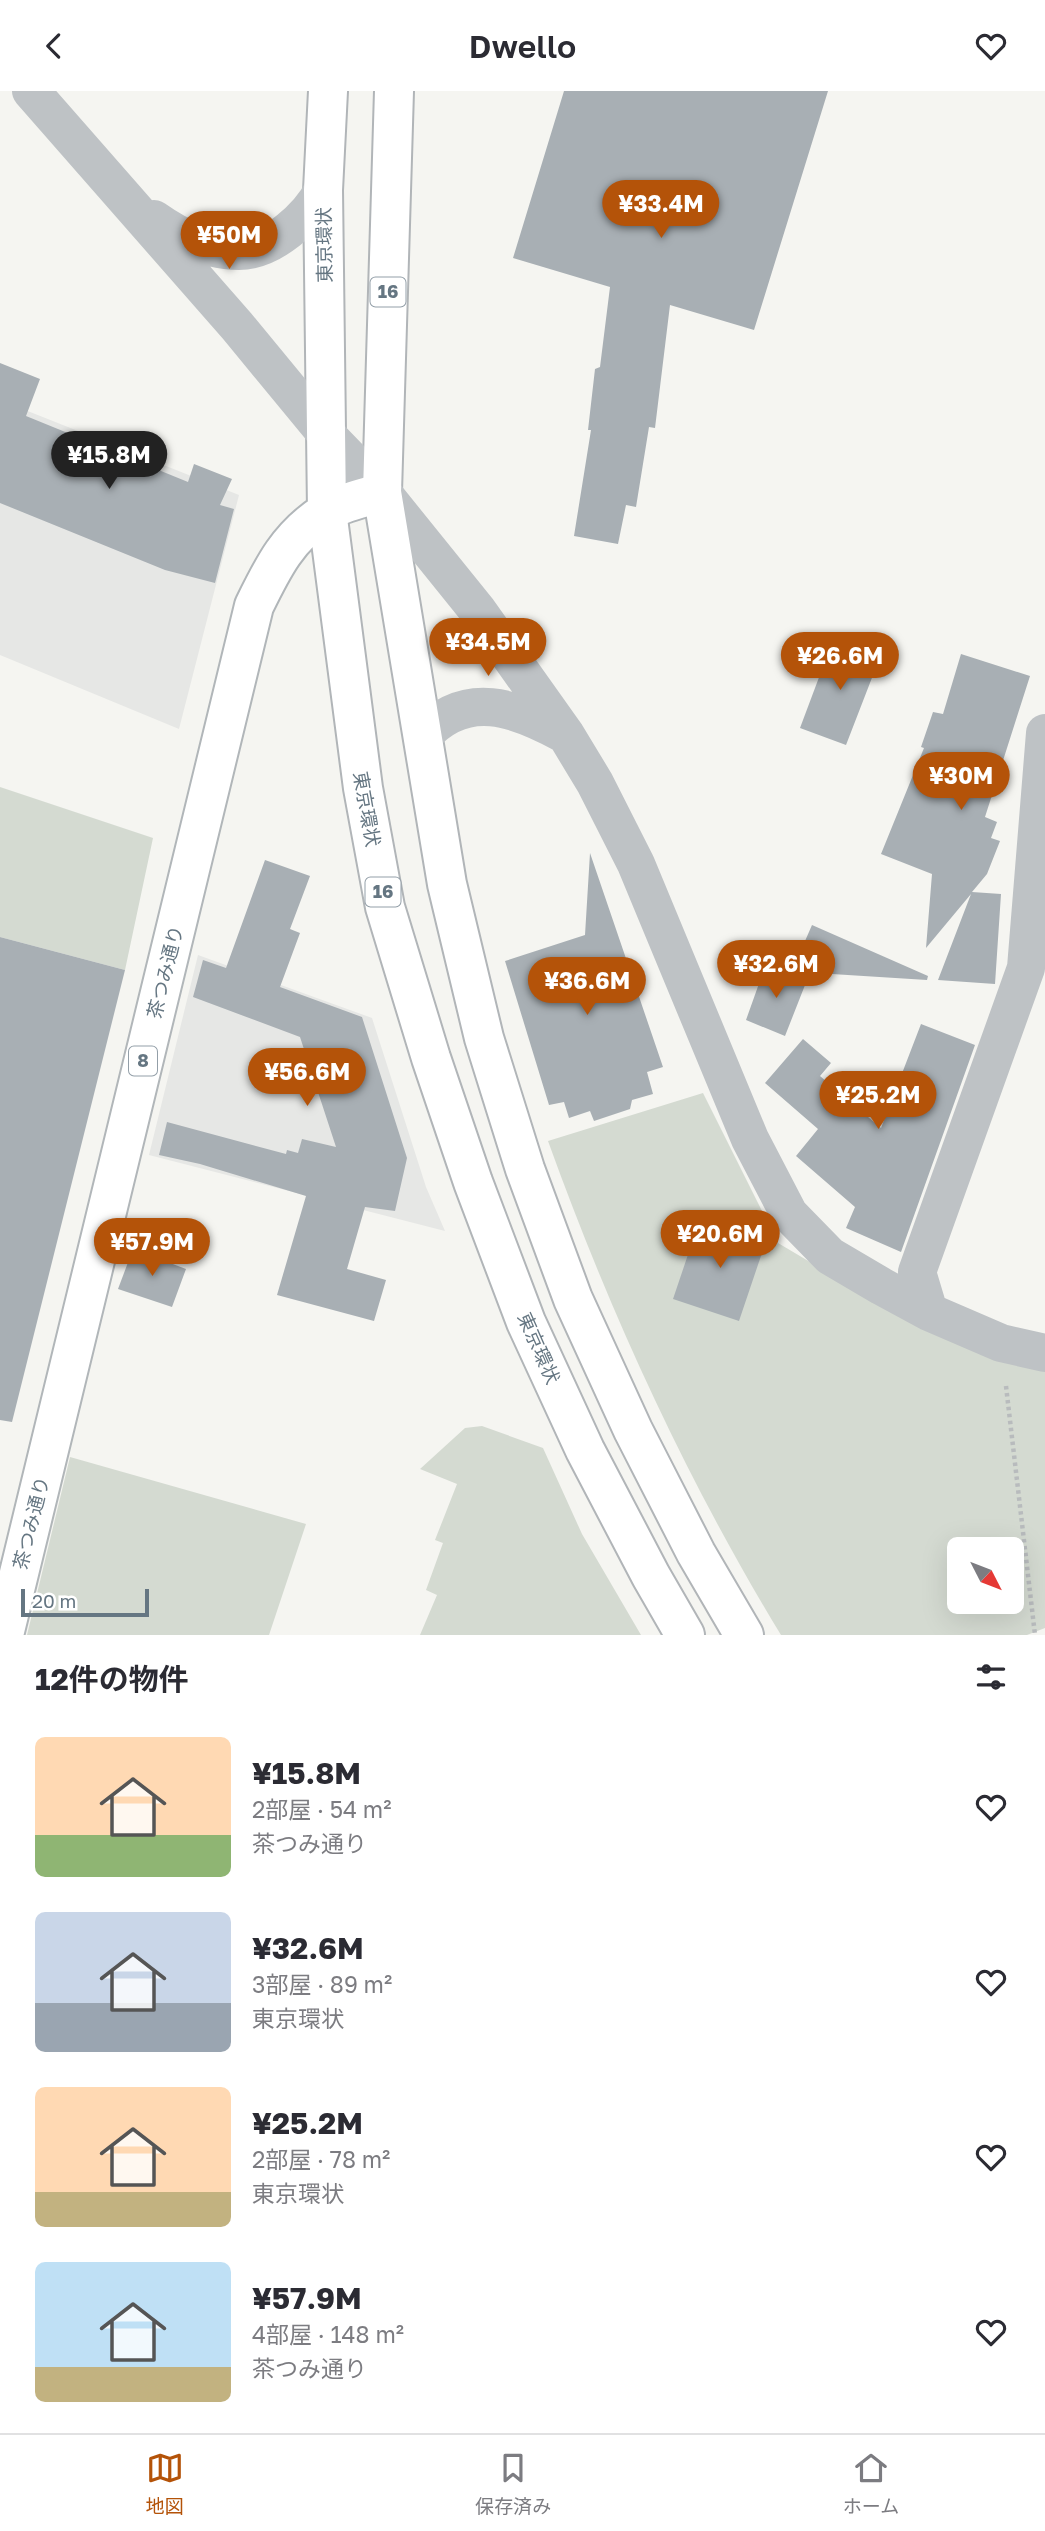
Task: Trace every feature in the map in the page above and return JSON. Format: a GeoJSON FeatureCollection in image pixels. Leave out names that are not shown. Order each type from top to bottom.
{"type":"FeatureCollection","features":[{"type":"Feature","properties":{"kind":"main road","name":"東京環状"},"geometry":{"type":"LineString","coordinates":[[328,91],[323,190],[327,511],[365,801],[385,907],[430,1058],[526,1322],[585,1450],[685,1635]]}},
{"type":"Feature","properties":{"kind":"main road","name":"16"},"geometry":{"type":"LineString","coordinates":[[394,91],[382,492],[447,884],[484,1038],[525,1169],[573,1299],[633,1430],[696,1553],[744,1635]]}},
{"type":"Feature","properties":{"kind":"main road","name":"茶つみ通り"},"geometry":{"type":"LineString","coordinates":[[4,1635],[254,606],[276,561],[297,535],[327,511],[382,492]]}},
{"type":"Feature","properties":{"kind":"street"},"geometry":{"type":"LineString","coordinates":[[31,91],[237,325],[326,434],[382,492],[478,611],[566,736],[595,783],[636,864],[750,1139],[789,1213],[830,1256],[929,1312],[1001,1343],[1045,1353]]}},
{"type":"Feature","properties":{"kind":"street"},"geometry":{"type":"LineString","coordinates":[[127,200],[177,235],[211,246],[240,251],[264,245],[287,234],[316,203],[323,190]]}},
{"type":"Feature","properties":{"kind":"street"},"geometry":{"type":"LineString","coordinates":[[423,736],[435,722],[447,714],[465,708],[500,707],[531,717],[566,736]]}},
{"type":"Feature","properties":{"kind":"street"},"geometry":{"type":"LineString","coordinates":[[929,1312],[917,1272],[1026,968],[1036,955],[1045,733]]}},
{"type":"Feature","properties":{"kind":"path"},"geometry":{"type":"LineString","coordinates":[[1001,1343],[1035,1635]]}},
{"type":"Feature","properties":{"kind":"shaded area"},"geometry":{"type":"Polygon","coordinates":[[[0,400],[239,495],[179,729],[0,655],[0,400]]]}},
{"type":"Feature","properties":{"kind":"shaded area"},"geometry":{"type":"Polygon","coordinates":[[[0,787],[153,838],[125,970],[0,937],[0,787]]]}},
{"type":"Feature","properties":{"kind":"shaded area"},"geometry":{"type":"Polygon","coordinates":[[[198,955],[372,1018],[426,1187],[445,1231],[149,1155],[198,955]]]}},
{"type":"Feature","properties":{"kind":"shaded area"},"geometry":{"type":"Polygon","coordinates":[[[703,1093],[778,1243],[918,1326],[1045,1363],[1045,1628],[1027,1635],[781,1635],[713,1516],[652,1394],[572,1205],[548,1141],[703,1093]]]}},
{"type":"Feature","properties":{"kind":"shaded area"},"geometry":{"type":"Polygon","coordinates":[[[482,1426],[543,1448],[582,1534],[641,1635],[420,1635],[437,1595],[426,1590],[443,1543],[435,1540],[457,1484],[420,1469],[465,1428],[482,1426]]]}},
{"type":"Feature","properties":{"kind":"shaded area"},"geometry":{"type":"Polygon","coordinates":[[[70,1457],[306,1524],[269,1635],[27,1635],[70,1457]]]}},
{"type":"Feature","properties":{"kind":"building"},"geometry":{"type":"Polygon","coordinates":[[[564,91],[828,91],[754,330],[670,305],[655,428],[649,427],[636,507],[626,505],[618,544],[574,536],[591,430],[588,430],[595,369],[600,367],[610,287],[513,258],[564,91]]]}},
{"type":"Feature","properties":{"kind":"building"},"geometry":{"type":"Polygon","coordinates":[[[0,363],[40,379],[26,416],[188,482],[194,464],[232,479],[220,505],[234,509],[215,583],[165,570],[0,503],[0,363]]]}},
{"type":"Feature","properties":{"kind":"building"},"geometry":{"type":"Polygon","coordinates":[[[833,640],[880,657],[846,745],[800,728],[833,640]]]}},
{"type":"Feature","properties":{"kind":"building"},"geometry":{"type":"Polygon","coordinates":[[[961,654],[1030,676],[985,817],[997,822],[991,838],[1000,841],[987,874],[972,892],[1001,894],[995,984],[938,980],[971,894],[926,948],[932,874],[881,854],[924,748],[921,747],[933,712],[943,714],[961,654]]]}},
{"type":"Feature","properties":{"kind":"building"},"geometry":{"type":"Polygon","coordinates":[[[590,853],[663,1067],[647,1072],[653,1094],[632,1100],[630,1109],[594,1121],[590,1111],[569,1118],[564,1102],[549,1105],[505,961],[585,935],[590,853]]]}},
{"type":"Feature","properties":{"kind":"building"},"geometry":{"type":"Polygon","coordinates":[[[265,860],[310,876],[290,929],[300,933],[280,987],[362,1017],[407,1158],[395,1211],[365,1207],[347,1269],[386,1280],[374,1321],[277,1295],[306,1196],[200,1164],[159,1155],[167,1122],[286,1154],[287,1150],[298,1153],[302,1139],[336,1147],[300,1037],[193,997],[203,960],[226,968],[265,860]]]}},
{"type":"Feature","properties":{"kind":"building"},"geometry":{"type":"Polygon","coordinates":[[[812,925],[928,976],[927,980],[816,973],[795,964],[812,925]]]}},
{"type":"Feature","properties":{"kind":"building"},"geometry":{"type":"Polygon","coordinates":[[[0,937],[125,970],[12,1422],[0,1420],[0,937]]]}},
{"type":"Feature","properties":{"kind":"building"},"geometry":{"type":"Polygon","coordinates":[[[766,964],[807,980],[785,1036],[746,1020],[766,964]]]}},
{"type":"Feature","properties":{"kind":"building"},"geometry":{"type":"Polygon","coordinates":[[[921,1024],[975,1045],[901,1252],[846,1228],[855,1207],[796,1156],[818,1129],[765,1083],[803,1039],[831,1063],[820,1076],[881,1128],[921,1024]]]}},
{"type":"Feature","properties":{"kind":"building"},"geometry":{"type":"Polygon","coordinates":[[[699,1222],[713,1226],[714,1223],[766,1241],[739,1321],[673,1299],[699,1222]]]}},
{"type":"Feature","properties":{"kind":"building"},"geometry":{"type":"Polygon","coordinates":[[[133,1249],[186,1269],[172,1307],[118,1289],[133,1249]]]}}]}
